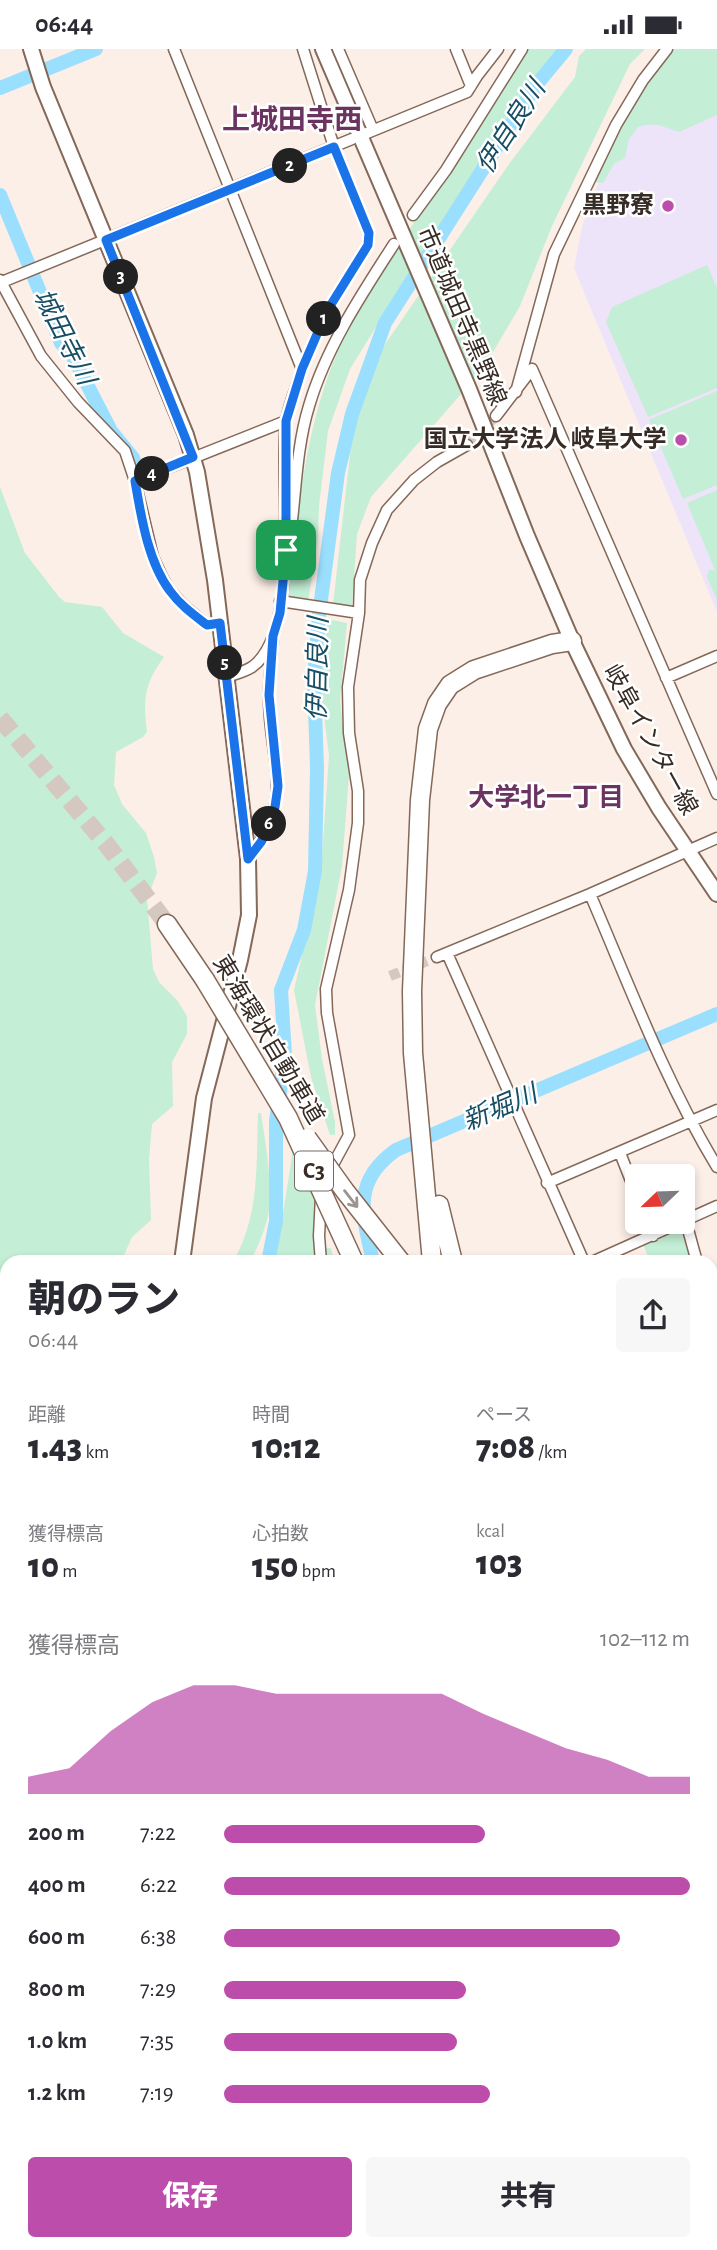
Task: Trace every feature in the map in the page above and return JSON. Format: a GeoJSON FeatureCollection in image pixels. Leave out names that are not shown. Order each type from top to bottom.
{"type":"FeatureCollection","features":[{"type":"Feature","properties":{"kind":"highway"},"geometry":{"type":"LineString","coordinates":[[432,1255],[427,1155],[413,1053],[412,991],[420,800],[428,729],[437,704],[450,685],[474,670],[552,644],[572,641]]}},
{"type":"Feature","properties":{"kind":"highway","name":"東海環状自動車道"},"geometry":{"type":"LineString","coordinates":[[167,924],[268,1083],[301,1144],[351,1255]]}},
{"type":"Feature","properties":{"kind":"highway"},"geometry":{"type":"LineString","coordinates":[[268,1083],[345,1191],[395,1255]]}},
{"type":"Feature","properties":{"kind":"highway"},"geometry":{"type":"LineString","coordinates":[[427,1155],[451,1255]]}},
{"type":"Feature","properties":{"kind":"highway"},"geometry":{"type":"LineString","coordinates":[[439,1205],[443,1255]]}},
{"type":"Feature","properties":{"kind":"street"},"geometry":{"type":"LineString","coordinates":[[31,49],[43,87],[193,457],[206,518],[227,677],[248,859],[248,915],[240,960],[204,1098],[183,1255]]}},
{"type":"Feature","properties":{"kind":"street"},"geometry":{"type":"LineString","coordinates":[[174,49],[302,369]]}},
{"type":"Feature","properties":{"kind":"street"},"geometry":{"type":"LineString","coordinates":[[248,859],[268,829],[278,786],[269,695],[273,636],[284,602],[286,421],[302,369],[327,311],[368,245],[369,233],[334,147],[303,49]]}},
{"type":"Feature","properties":{"kind":"street","name":"市道城田寺黒野線"},"geometry":{"type":"LineString","coordinates":[[323,49],[397,239],[469,389],[572,641]]}},
{"type":"Feature","properties":{"kind":"street"},"geometry":{"type":"LineString","coordinates":[[338,49],[370,132],[467,92],[498,49]]}},
{"type":"Feature","properties":{"kind":"street"},"geometry":{"type":"LineString","coordinates":[[456,49],[471,86]]}},
{"type":"Feature","properties":{"kind":"street"},"geometry":{"type":"LineString","coordinates":[[413,215],[446,170],[522,49]]}},
{"type":"Feature","properties":{"kind":"street"},"geometry":{"type":"LineString","coordinates":[[516,392],[554,254],[616,124],[643,80],[667,49]]}},
{"type":"Feature","properties":{"kind":"street"},"geometry":{"type":"LineString","coordinates":[[220,623],[207,625],[170,591],[153,557],[125,451],[78,403],[41,356],[1,281],[352,139]]}},
{"type":"Feature","properties":{"kind":"street"},"geometry":{"type":"LineString","coordinates":[[286,550],[301,443],[313,395],[322,370],[363,292],[397,239]]}},
{"type":"Feature","properties":{"kind":"street"},"geometry":{"type":"LineString","coordinates":[[496,416],[532,369],[717,794]]}},
{"type":"Feature","properties":{"kind":"street"},"geometry":{"type":"LineString","coordinates":[[135,481],[286,421]]}},
{"type":"Feature","properties":{"kind":"street"},"geometry":{"type":"LineString","coordinates":[[321,1255],[319,1202],[327,1174],[349,1135],[327,1013],[326,989],[349,890],[358,824],[358,791],[349,733],[348,687],[360,580],[372,543],[387,510],[414,480],[437,462],[467,445]]}},
{"type":"Feature","properties":{"kind":"street"},"geometry":{"type":"LineString","coordinates":[[284,602],[355,613]]}},
{"type":"Feature","properties":{"kind":"street"},"geometry":{"type":"LineString","coordinates":[[227,677],[254,666],[273,636]]}},
{"type":"Feature","properties":{"kind":"street","name":"岐阜インター線"},"geometry":{"type":"LineString","coordinates":[[572,641],[624,749],[659,808],[717,894]]}},
{"type":"Feature","properties":{"kind":"street"},"geometry":{"type":"LineString","coordinates":[[666,678],[717,656]]}},
{"type":"Feature","properties":{"kind":"street"},"geometry":{"type":"LineString","coordinates":[[581,1255],[442,955],[717,838]]}},
{"type":"Feature","properties":{"kind":"street"},"geometry":{"type":"LineString","coordinates":[[590,894],[690,1122],[717,1167]]}},
{"type":"Feature","properties":{"kind":"street"},"geometry":{"type":"LineString","coordinates":[[547,1183],[717,1110]]}},
{"type":"Feature","properties":{"kind":"street"},"geometry":{"type":"LineString","coordinates":[[620,1153],[625,1166]]}},
{"type":"Feature","properties":{"kind":"street"},"geometry":{"type":"LineString","coordinates":[[695,1217],[717,1206]]}},
{"type":"Feature","properties":{"kind":"street"},"geometry":{"type":"LineString","coordinates":[[608,1255],[658,1234]]}},
{"type":"Feature","properties":{"kind":"street"},"geometry":{"type":"LineString","coordinates":[[689,1234],[695,1255]]}},
{"type":"Feature","properties":{"kind":"shaded area","name":"国立大学法人 岐阜大学"},"geometry":{"type":"Polygon","coordinates":[[[717,49],[717,612],[574,268],[582,227],[601,176],[631,114],[717,49]]]}},
{"type":"Feature","properties":{"kind":"green space"},"geometry":{"type":"Polygon","coordinates":[[[528,49],[561,49],[392,301],[350,369],[328,431],[318,538],[308,602],[288,600],[308,451],[322,393],[332,365],[355,317],[374,286],[528,49]]]}},
{"type":"Feature","properties":{"kind":"green space"},"geometry":{"type":"Polygon","coordinates":[[[586,49],[645,49],[630,64],[552,226],[520,306],[483,369],[371,497],[357,534],[352,607],[333,605],[353,428],[377,356],[509,164],[575,77],[579,56],[586,49]]]}},
{"type":"Feature","properties":{"kind":"green space"},"geometry":{"type":"Polygon","coordinates":[[[670,49],[717,49],[717,115],[679,132],[660,125],[638,127],[629,139],[625,158],[614,164],[603,183],[594,182],[619,123],[670,49]]]}},
{"type":"Feature","properties":{"kind":"green space"},"geometry":{"type":"Polygon","coordinates":[[[707,265],[717,288],[717,388],[648,417],[606,322],[612,307],[707,265]]]}},
{"type":"Feature","properties":{"kind":"green space"},"geometry":{"type":"Polygon","coordinates":[[[717,391],[717,485],[683,499],[649,420],[717,391]]]}},
{"type":"Feature","properties":{"kind":"green space"},"geometry":{"type":"Polygon","coordinates":[[[0,487],[25,553],[59,597],[65,602],[102,607],[123,633],[164,657],[152,675],[146,692],[147,732],[116,752],[114,785],[122,804],[146,833],[154,857],[157,873],[147,899],[153,969],[159,982],[177,1000],[187,1016],[187,1034],[172,1062],[173,1106],[152,1124],[149,1159],[151,1220],[132,1237],[124,1255],[0,1255],[0,487]]]}},
{"type":"Feature","properties":{"kind":"green space"},"geometry":{"type":"Polygon","coordinates":[[[717,490],[717,600],[707,577],[709,570],[715,570],[687,503],[717,490]]]}},
{"type":"Feature","properties":{"kind":"green space"},"geometry":{"type":"Polygon","coordinates":[[[328,619],[347,623],[340,701],[349,775],[342,866],[315,1005],[335,1135],[330,1135],[311,1077],[294,990],[321,872],[329,756],[320,683],[328,619]]]}},
{"type":"Feature","properties":{"kind":"green space"},"geometry":{"type":"Polygon","coordinates":[[[258,1113],[261,1113],[268,1162],[269,1211],[253,1255],[236,1255],[248,1226],[256,1171],[258,1113]]]}},
{"type":"Feature","properties":{"kind":"green space"},"geometry":{"type":"Polygon","coordinates":[[[293,1150],[315,1192],[314,1249],[331,1248],[332,1255],[275,1255],[293,1150]]]}},
{"type":"Feature","properties":{"kind":"green space"},"geometry":{"type":"Polygon","coordinates":[[[667,1234],[686,1234],[692,1255],[647,1255],[643,1244],[667,1234]]]}},
{"type":"Feature","properties":{"kind":"waterway","name":"城田寺川"},"geometry":{"type":"LineString","coordinates":[[0,88],[96,49]]}},
{"type":"Feature","properties":{"kind":"waterway","name":"伊自良川"},"geometry":{"type":"LineString","coordinates":[[269,1255],[276,1221],[276,1121],[285,1055],[281,990],[304,930],[315,871],[317,768],[314,678],[319,615],[338,473],[352,414],[385,323],[537,84],[566,49]]}},
{"type":"Feature","properties":{"kind":"waterway","name":"城田寺川"},"geometry":{"type":"LineString","coordinates":[[0,195],[61,343],[72,355],[111,431],[133,458],[138,474]]}},
{"type":"Feature","properties":{"kind":"waterway","name":"新堀川"},"geometry":{"type":"LineString","coordinates":[[372,1255],[364,1214],[366,1187],[372,1174],[396,1150],[717,1014]]}},
{"type":"Feature","properties":{"kind":"tunnel"},"geometry":{"type":"LineString","coordinates":[[467,445],[496,416]]}},
{"type":"Feature","properties":{"kind":"tunnel"},"geometry":{"type":"LineString","coordinates":[[0,718],[107,845],[167,924]]}},
{"type":"Feature","properties":{"kind":"tunnel"},"geometry":{"type":"LineString","coordinates":[[390,976],[437,957]]}},
{"type":"Feature","properties":{"kind":"place","name":"黒野寮"},"geometry":{"type":"Point","coordinates":[668,206]}},
{"type":"Feature","properties":{"kind":"place","name":"国立大学法人 岐阜大学"},"geometry":{"type":"Point","coordinates":[681,440]}},
{"type":"Feature","properties":{"kind":"district","name":"上城田寺西"},"geometry":{"type":"Point","coordinates":[292,121]}},
{"type":"Feature","properties":{"kind":"district","name":"大学北一丁目"},"geometry":{"type":"Point","coordinates":[546,798]}},
{"type":"Feature","properties":{"kind":"route"},"geometry":{"type":"LineString","coordinates":[[334,147],[369,233],[368,245],[327,311],[302,369],[286,421],[286,550],[280,613],[273,636],[269,695],[278,786],[268,829],[248,859],[220,623],[207,625],[170,591],[153,557],[135,481],[193,457],[106,240],[334,147]]}}]}
